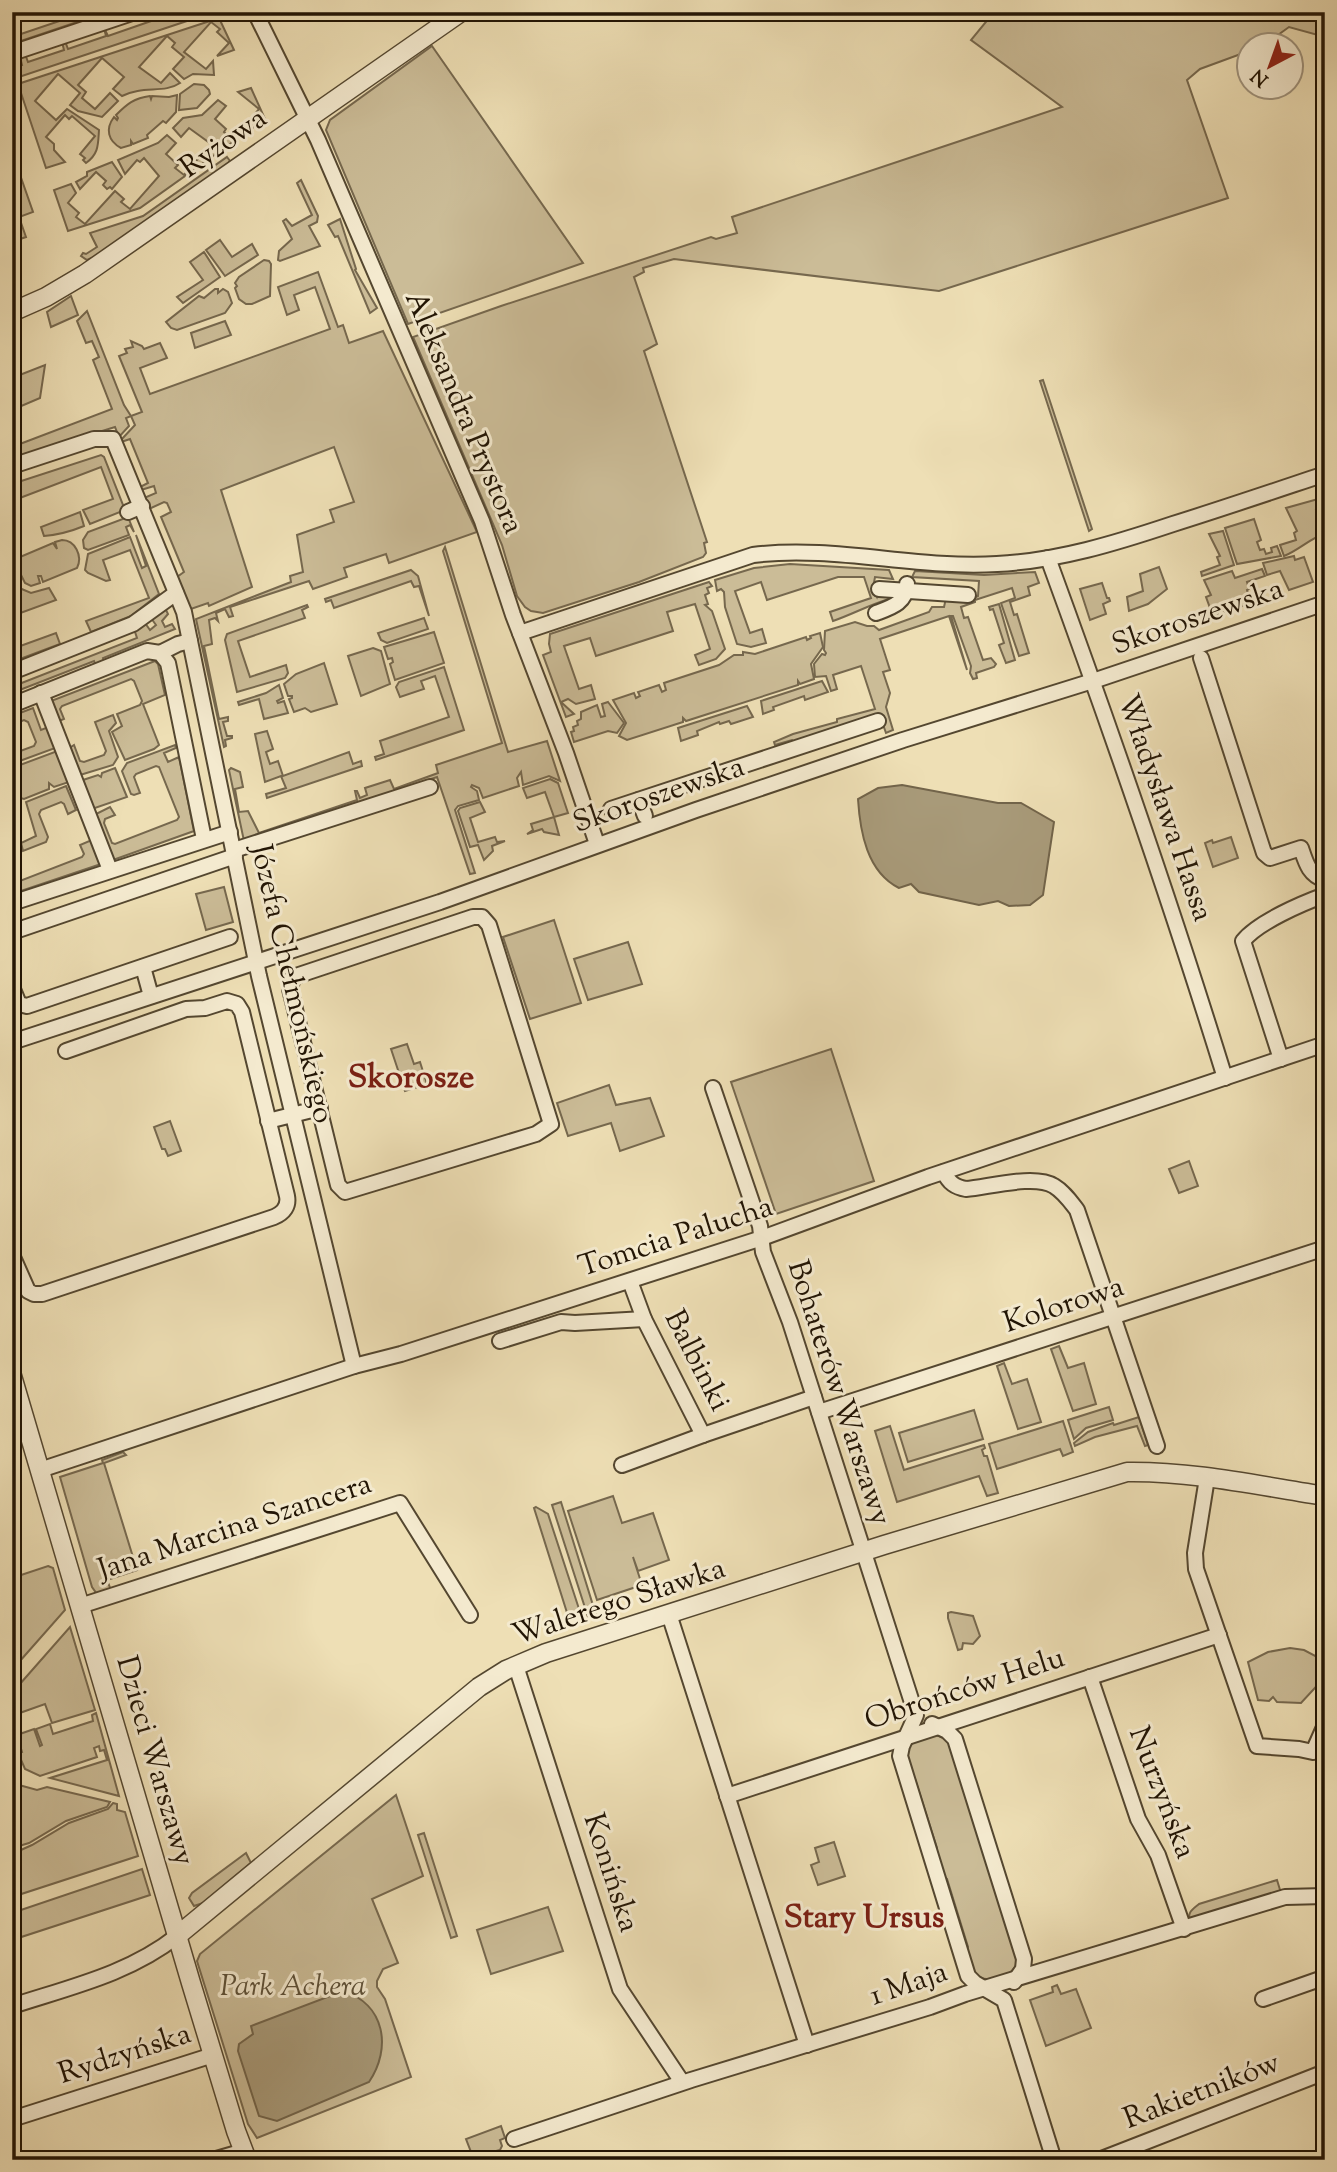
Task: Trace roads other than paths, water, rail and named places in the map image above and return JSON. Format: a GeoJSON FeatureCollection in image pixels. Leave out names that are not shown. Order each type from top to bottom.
{"type":"FeatureCollection","features":[{"type":"Feature","properties":{"kind":"street"},"geometry":{"type":"LineString","coordinates":[[12,53],[135,12]]}},
{"type":"Feature","properties":{"kind":"street","name":"Aleksandra Prystora"},"geometry":{"type":"LineString","coordinates":[[255,12],[309,119],[482,521],[597,844]]}},
{"type":"Feature","properties":{"kind":"street","name":"Ryżowa"},"geometry":{"type":"LineString","coordinates":[[12,312],[47,297],[85,274],[461,12]]}},
{"type":"Feature","properties":{"kind":"street","name":"Józefa Chełmońskiego"},"geometry":{"type":"LineString","coordinates":[[12,466],[94,439],[109,438],[115,441],[184,612],[257,962],[354,1366]]}},
{"type":"Feature","properties":{"kind":"street"},"geometry":{"type":"LineString","coordinates":[[520,633],[753,555],[810,552],[978,565],[1048,558],[1104,547],[1325,474]]}},
{"type":"Feature","properties":{"kind":"street"},"geometry":{"type":"LineString","coordinates":[[128,512],[142,506]]}},
{"type":"Feature","properties":{"kind":"street","name":"Władysława Hassa"},"geometry":{"type":"LineString","coordinates":[[1048,558],[1184,948],[1225,1078]]}},
{"type":"Feature","properties":{"kind":"street"},"geometry":{"type":"LineString","coordinates":[[876,613],[898,604],[906,587]]}},
{"type":"Feature","properties":{"kind":"street"},"geometry":{"type":"LineString","coordinates":[[879,589],[906,587],[968,595]]}},
{"type":"Feature","properties":{"kind":"street"},"geometry":{"type":"LineString","coordinates":[[12,672],[133,624],[176,593]]}},
{"type":"Feature","properties":{"kind":"street","name":"Skoroszewska"},"geometry":{"type":"LineString","coordinates":[[12,1042],[513,877],[597,844],[903,740],[1099,679],[1325,603]]}},
{"type":"Feature","properties":{"kind":"street"},"geometry":{"type":"LineString","coordinates":[[160,653],[190,641]]}},
{"type":"Feature","properties":{"kind":"street"},"geometry":{"type":"LineString","coordinates":[[12,705],[148,650],[160,653],[168,663],[204,839]]}},
{"type":"Feature","properties":{"kind":"street"},"geometry":{"type":"LineString","coordinates":[[1201,658],[1264,853],[1270,858],[1301,848],[1308,868],[1316,877],[1325,880]]}},
{"type":"Feature","properties":{"kind":"street"},"geometry":{"type":"LineString","coordinates":[[41,694],[110,870]]}},
{"type":"Feature","properties":{"kind":"street"},"geometry":{"type":"LineString","coordinates":[[611,809],[639,800],[683,779],[858,736],[878,721]]}},
{"type":"Feature","properties":{"kind":"street"},"geometry":{"type":"LineString","coordinates":[[12,932],[429,787]]}},
{"type":"Feature","properties":{"kind":"street"},"geometry":{"type":"LineString","coordinates":[[639,800],[645,816]]}},
{"type":"Feature","properties":{"kind":"street"},"geometry":{"type":"LineString","coordinates":[[12,903],[230,832]]}},
{"type":"Feature","properties":{"kind":"street"},"geometry":{"type":"LineString","coordinates":[[1281,1059],[1243,941],[1252,932],[1294,907],[1325,895]]}},
{"type":"Feature","properties":{"kind":"street"},"geometry":{"type":"LineString","coordinates":[[472,917],[482,917],[489,925],[551,1124],[536,1133],[345,1192],[338,1185],[290,989],[293,977],[376,949],[472,917]]}},
{"type":"Feature","properties":{"kind":"street"},"geometry":{"type":"LineString","coordinates":[[368,925],[376,949]]}},
{"type":"Feature","properties":{"kind":"street"},"geometry":{"type":"LineString","coordinates":[[12,987],[19,1004],[27,1006],[230,937]]}},
{"type":"Feature","properties":{"kind":"street"},"geometry":{"type":"LineString","coordinates":[[143,967],[151,996]]}},
{"type":"Feature","properties":{"kind":"street"},"geometry":{"type":"LineString","coordinates":[[12,1255],[27,1288],[37,1294],[279,1215],[285,1210],[288,1201],[242,1012],[234,1002],[186,1009],[66,1051]]}},
{"type":"Feature","properties":{"kind":"street"},"geometry":{"type":"LineString","coordinates":[[92,1016],[100,1039]]}},
{"type":"Feature","properties":{"kind":"street","name":"Tomcia Palucha"},"geometry":{"type":"LineString","coordinates":[[40,1470],[354,1366],[368,1364],[762,1238],[944,1172],[1325,1044]]}},
{"type":"Feature","properties":{"kind":"street","name":"Bohaterów Warszawy"},"geometry":{"type":"LineString","coordinates":[[713,1088],[760,1226],[764,1252],[817,1404],[916,1715]]}},
{"type":"Feature","properties":{"kind":"street"},"geometry":{"type":"LineString","coordinates":[[268,1121],[320,1108]]}},
{"type":"Feature","properties":{"kind":"street"},"geometry":{"type":"LineString","coordinates":[[944,1172],[953,1185],[966,1189],[1038,1181],[1056,1187],[1077,1210],[1157,1446]]}},
{"type":"Feature","properties":{"kind":"street","name":"Kolorowa"},"geometry":{"type":"LineString","coordinates":[[817,1404],[1115,1318],[1325,1248]]}},
{"type":"Feature","properties":{"kind":"street","name":"Balbinki"},"geometry":{"type":"LineString","coordinates":[[630,1281],[644,1319],[703,1435],[817,1404]]}},
{"type":"Feature","properties":{"kind":"street"},"geometry":{"type":"LineString","coordinates":[[500,1341],[561,1322],[644,1319]]}},
{"type":"Feature","properties":{"kind":"street","name":"Dzieci Warszawy"},"geometry":{"type":"LineString","coordinates":[[12,1376],[177,1936],[245,2155]]}},
{"type":"Feature","properties":{"kind":"street"},"geometry":{"type":"LineString","coordinates":[[622,1465],[703,1435]]}},
{"type":"Feature","properties":{"kind":"street","name":"Walerego Sławka"},"geometry":{"type":"LineString","coordinates":[[177,1936],[460,1703],[496,1676],[546,1653],[862,1552],[1128,1472],[1207,1478],[1325,1496]]}},
{"type":"Feature","properties":{"kind":"street"},"geometry":{"type":"LineString","coordinates":[[1207,1478],[1195,1553],[1196,1569],[1256,1746],[1313,1752],[1325,1725]]}},
{"type":"Feature","properties":{"kind":"street","name":"Jana Marcina Szancera"},"geometry":{"type":"LineString","coordinates":[[80,1606],[400,1503],[470,1615]]}},
{"type":"Feature","properties":{"kind":"street"},"geometry":{"type":"LineString","coordinates":[[669,1614],[807,2045]]}},
{"type":"Feature","properties":{"kind":"street","name":"Obrońców Helu"},"geometry":{"type":"LineString","coordinates":[[727,1796],[1219,1635]]}},
{"type":"Feature","properties":{"kind":"street","name":"Konińska"},"geometry":{"type":"LineString","coordinates":[[516,1666],[620,1989],[682,2082]]}},
{"type":"Feature","properties":{"kind":"street","name":"Nurzyńska"},"geometry":{"type":"LineString","coordinates":[[1090,1677],[1138,1819],[1158,1855],[1184,1928]]}},
{"type":"Feature","properties":{"kind":"street"},"geometry":{"type":"LineString","coordinates":[[1004,2000],[968,1976],[900,1756],[905,1737],[916,1715],[939,1726],[955,1739],[1020,1946],[1024,1959],[1023,1969],[1006,1992],[1004,2000],[1054,2160]]}},
{"type":"Feature","properties":{"kind":"street","name":"1 Maja"},"geometry":{"type":"LineString","coordinates":[[514,2139],[682,2082],[1285,1897],[1325,1896]]}},
{"type":"Feature","properties":{"kind":"street"},"geometry":{"type":"LineString","coordinates":[[12,2006],[125,1969],[159,1950],[177,1936]]}},
{"type":"Feature","properties":{"kind":"street"},"geometry":{"type":"LineString","coordinates":[[1263,1999],[1321,1979]]}},
{"type":"Feature","properties":{"kind":"street","name":"Rydzyńska"},"geometry":{"type":"LineString","coordinates":[[12,2119],[213,2055]]}},
{"type":"Feature","properties":{"kind":"street","name":"Rakietników"},"geometry":{"type":"LineString","coordinates":[[1099,2160],[1325,2072]]}},
{"type":"Feature","properties":{"kind":"street"},"geometry":{"type":"LineString","coordinates":[[213,2160],[245,2155]]}},
{"type":"Feature","properties":{"kind":"district","name":"Skorosze"},"geometry":{"type":"Point","coordinates":[411,1079]}},
{"type":"Feature","properties":{"kind":"district","name":"Stary Ursus"},"geometry":{"type":"Point","coordinates":[864,1919]}},
{"type":"Feature","properties":{"kind":"park label","name":"Park Achera"},"geometry":{"type":"Point","coordinates":[293,1987]}}]}
